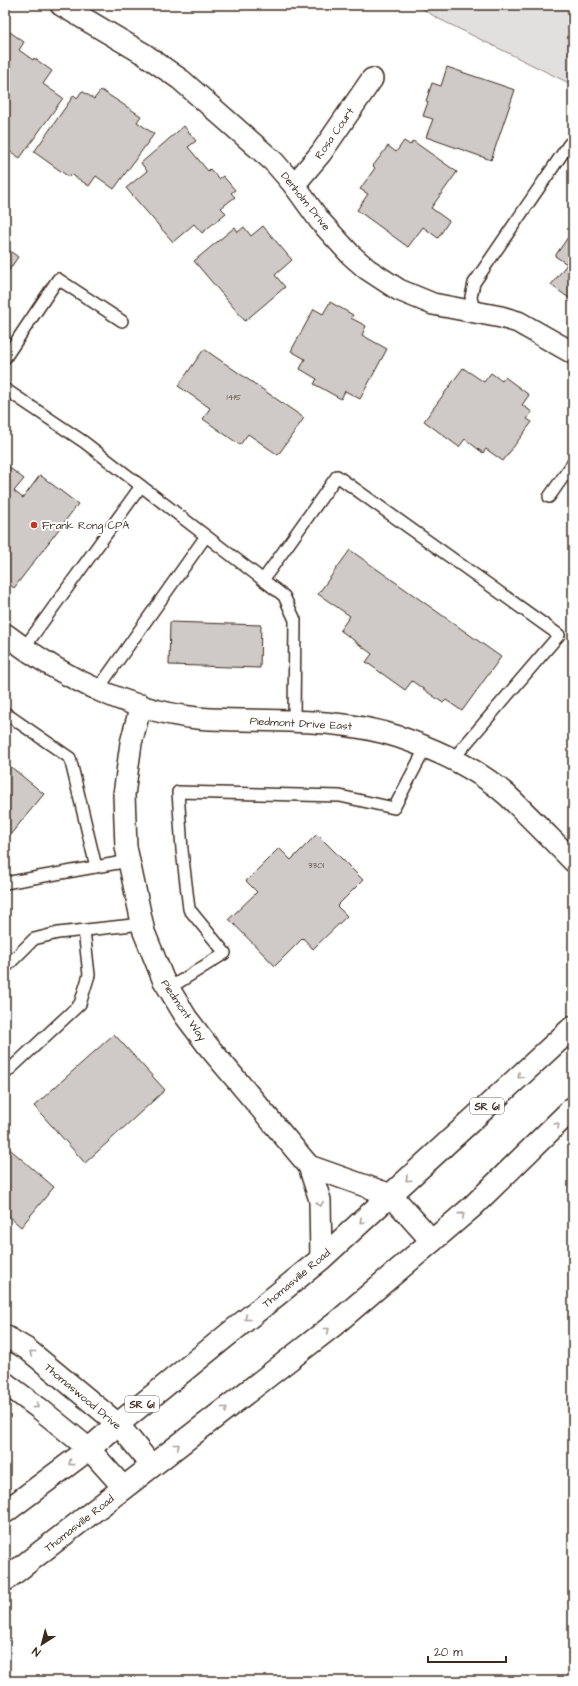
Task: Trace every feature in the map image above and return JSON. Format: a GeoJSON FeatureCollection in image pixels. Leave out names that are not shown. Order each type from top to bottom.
{"type":"FeatureCollection","features":[{"type":"Feature","properties":{"kind":"main road","name":"Thomasville Road"},"geometry":{"type":"LineString","coordinates":[[5,1512],[89,1449],[321,1258],[573,1027]]}},
{"type":"Feature","properties":{"kind":"main road","name":"Thomasville Road"},"geometry":{"type":"LineString","coordinates":[[5,1580],[335,1324],[472,1207],[573,1108]]}},
{"type":"Feature","properties":{"kind":"main road"},"geometry":{"type":"LineString","coordinates":[[391,1195],[432,1241]]}},
{"type":"Feature","properties":{"kind":"street","name":"Denholm Drive"},"geometry":{"type":"LineString","coordinates":[[61,5],[144,54],[181,80],[274,162],[294,185],[320,221],[367,269],[399,290],[433,304],[518,322],[573,353]]}},
{"type":"Feature","properties":{"kind":"street","name":"Rosa Court"},"geometry":{"type":"LineString","coordinates":[[294,185],[321,153],[372,79]]}},
{"type":"Feature","properties":{"kind":"street","name":"Piedmont Drive East"},"geometry":{"type":"LineString","coordinates":[[5,634],[64,674],[98,690],[141,705],[174,714],[209,719],[294,721],[359,726],[399,737],[426,747],[453,759],[507,795],[573,861]]}},
{"type":"Feature","properties":{"kind":"street","name":"Piedmont Way"},"geometry":{"type":"LineString","coordinates":[[141,705],[131,744],[124,795],[126,847],[142,924],[162,979],[186,1017],[208,1046],[309,1166],[320,1200],[321,1258]]}},
{"type":"Feature","properties":{"kind":"street"},"geometry":{"type":"LineString","coordinates":[[309,1166],[391,1195]]}},
{"type":"Feature","properties":{"kind":"street","name":"Thomaswood Drive"},"geometry":{"type":"LineString","coordinates":[[5,1336],[27,1349],[118,1424],[152,1466]]}},
{"type":"Feature","properties":{"kind":"street"},"geometry":{"type":"LineString","coordinates":[[5,1383],[89,1449],[124,1488]]}},
{"type":"Feature","properties":{"kind":"lane"},"geometry":{"type":"LineString","coordinates":[[474,312],[471,297],[474,283],[569,144]]}},
{"type":"Feature","properties":{"kind":"lane"},"geometry":{"type":"LineString","coordinates":[[5,358],[58,279],[122,321]]}},
{"type":"Feature","properties":{"kind":"lane"},"geometry":{"type":"LineString","coordinates":[[5,389],[84,442],[284,596],[295,620],[294,721]]}},
{"type":"Feature","properties":{"kind":"lane"},"geometry":{"type":"LineString","coordinates":[[549,497],[573,463]]}},
{"type":"Feature","properties":{"kind":"lane"},"geometry":{"type":"LineString","coordinates":[[262,580],[337,476],[559,636],[453,759]]}},
{"type":"Feature","properties":{"kind":"lane"},"geometry":{"type":"LineString","coordinates":[[24,648],[141,486]]}},
{"type":"Feature","properties":{"kind":"lane"},"geometry":{"type":"LineString","coordinates":[[98,690],[206,536]]}},
{"type":"Feature","properties":{"kind":"lane"},"geometry":{"type":"LineString","coordinates":[[5,713],[70,758],[96,867]]}},
{"type":"Feature","properties":{"kind":"lane"},"geometry":{"type":"LineString","coordinates":[[168,989],[225,953],[189,909],[182,850],[178,792],[340,796],[394,808],[426,747]]}},
{"type":"Feature","properties":{"kind":"lane"},"geometry":{"type":"LineString","coordinates":[[5,883],[129,861]]}},
{"type":"Feature","properties":{"kind":"lane"},"geometry":{"type":"LineString","coordinates":[[5,968],[34,939],[58,933],[142,924]]}},
{"type":"Feature","properties":{"kind":"lane"},"geometry":{"type":"LineString","coordinates":[[5,1071],[7,1072],[80,1004],[89,975],[84,930]]}},
{"type":"Feature","properties":{"kind":"shaded area"},"geometry":{"type":"Polygon","coordinates":[[[417,5],[573,5],[573,85],[437,18],[417,5]]]}},
{"type":"Feature","properties":{"kind":"building"},"geometry":{"type":"Polygon","coordinates":[[[5,31],[9,34],[10,32],[24,42],[19,50],[33,60],[34,58],[52,71],[43,84],[63,98],[20,158],[5,148],[5,31]]]}},
{"type":"Feature","properties":{"kind":"building"},"geometry":{"type":"Polygon","coordinates":[[[447,67],[515,90],[491,160],[426,137],[433,119],[423,116],[428,102],[426,101],[432,83],[441,86],[447,67]]]}},
{"type":"Feature","properties":{"kind":"building"},"geometry":{"type":"Polygon","coordinates":[[[101,90],[141,116],[137,122],[154,134],[114,189],[96,176],[89,186],[71,174],[69,177],[34,152],[74,95],[77,98],[82,91],[94,99],[101,90]]]}},
{"type":"Feature","properties":{"kind":"building"},"geometry":{"type":"Polygon","coordinates":[[[184,126],[196,141],[188,147],[208,171],[210,169],[219,179],[223,176],[235,190],[231,193],[235,197],[221,208],[226,213],[202,233],[194,224],[173,242],[126,188],[147,171],[141,163],[184,126]]]}},
{"type":"Feature","properties":{"kind":"building"},"geometry":{"type":"Polygon","coordinates":[[[404,141],[410,145],[413,141],[457,172],[431,208],[449,221],[438,238],[423,227],[408,247],[357,210],[368,194],[360,189],[375,168],[373,166],[388,146],[396,152],[404,141]]]}},
{"type":"Feature","properties":{"kind":"building"},"geometry":{"type":"Polygon","coordinates":[[[263,226],[292,260],[275,275],[285,287],[245,321],[194,261],[235,227],[238,232],[244,227],[251,236],[263,226]]]}},
{"type":"Feature","properties":{"kind":"building"},"geometry":{"type":"Polygon","coordinates":[[[573,230],[573,301],[551,285],[567,264],[555,256],[573,230]]]}},
{"type":"Feature","properties":{"kind":"building"},"geometry":{"type":"Polygon","coordinates":[[[5,247],[18,257],[5,276],[5,247]]]}},
{"type":"Feature","properties":{"kind":"building"},"geometry":{"type":"Polygon","coordinates":[[[330,302],[353,315],[351,318],[366,326],[362,335],[387,349],[360,399],[345,391],[341,399],[314,384],[317,379],[300,369],[305,359],[291,351],[314,309],[323,314],[330,302]]]}},
{"type":"Feature","properties":{"kind":"building"},"geometry":{"type":"Polygon","coordinates":[[[204,349],[304,418],[278,455],[248,434],[240,445],[203,419],[210,408],[178,386],[204,349]]]}},
{"type":"Feature","properties":{"kind":"building"},"geometry":{"type":"Polygon","coordinates":[[[463,368],[484,382],[491,373],[502,381],[505,377],[529,395],[522,405],[532,412],[527,419],[532,422],[503,461],[486,449],[483,453],[465,439],[459,447],[424,421],[463,368]]]}},
{"type":"Feature","properties":{"kind":"building","name":"Frank Rong CPA"},"geometry":{"type":"Polygon","coordinates":[[[5,464],[24,479],[14,491],[23,498],[40,475],[78,504],[14,588],[5,581],[5,464]]]}},
{"type":"Feature","properties":{"kind":"building"},"geometry":{"type":"Polygon","coordinates":[[[350,550],[501,657],[462,711],[446,700],[443,703],[412,681],[405,690],[366,662],[372,654],[340,630],[350,616],[318,594],[350,550]]]}},
{"type":"Feature","properties":{"kind":"building"},"geometry":{"type":"Polygon","coordinates":[[[170,622],[261,625],[260,668],[169,665],[170,622]]]}},
{"type":"Feature","properties":{"kind":"building"},"geometry":{"type":"Polygon","coordinates":[[[5,762],[44,794],[5,841],[5,762]]]}},
{"type":"Feature","properties":{"kind":"building"},"geometry":{"type":"Polygon","coordinates":[[[317,834],[363,880],[337,906],[347,916],[313,949],[303,938],[275,966],[229,919],[257,892],[246,881],[279,848],[291,860],[317,834]]]}},
{"type":"Feature","properties":{"kind":"building"},"geometry":{"type":"Polygon","coordinates":[[[114,1034],[165,1090],[85,1163],[34,1106],[114,1034]]]}},
{"type":"Feature","properties":{"kind":"building"},"geometry":{"type":"Polygon","coordinates":[[[5,1145],[54,1187],[21,1227],[5,1213],[5,1145]]]}},
{"type":"Feature","properties":{"kind":"place","name":"Frank Rong CPA"},"geometry":{"type":"Point","coordinates":[34,525]}}]}
